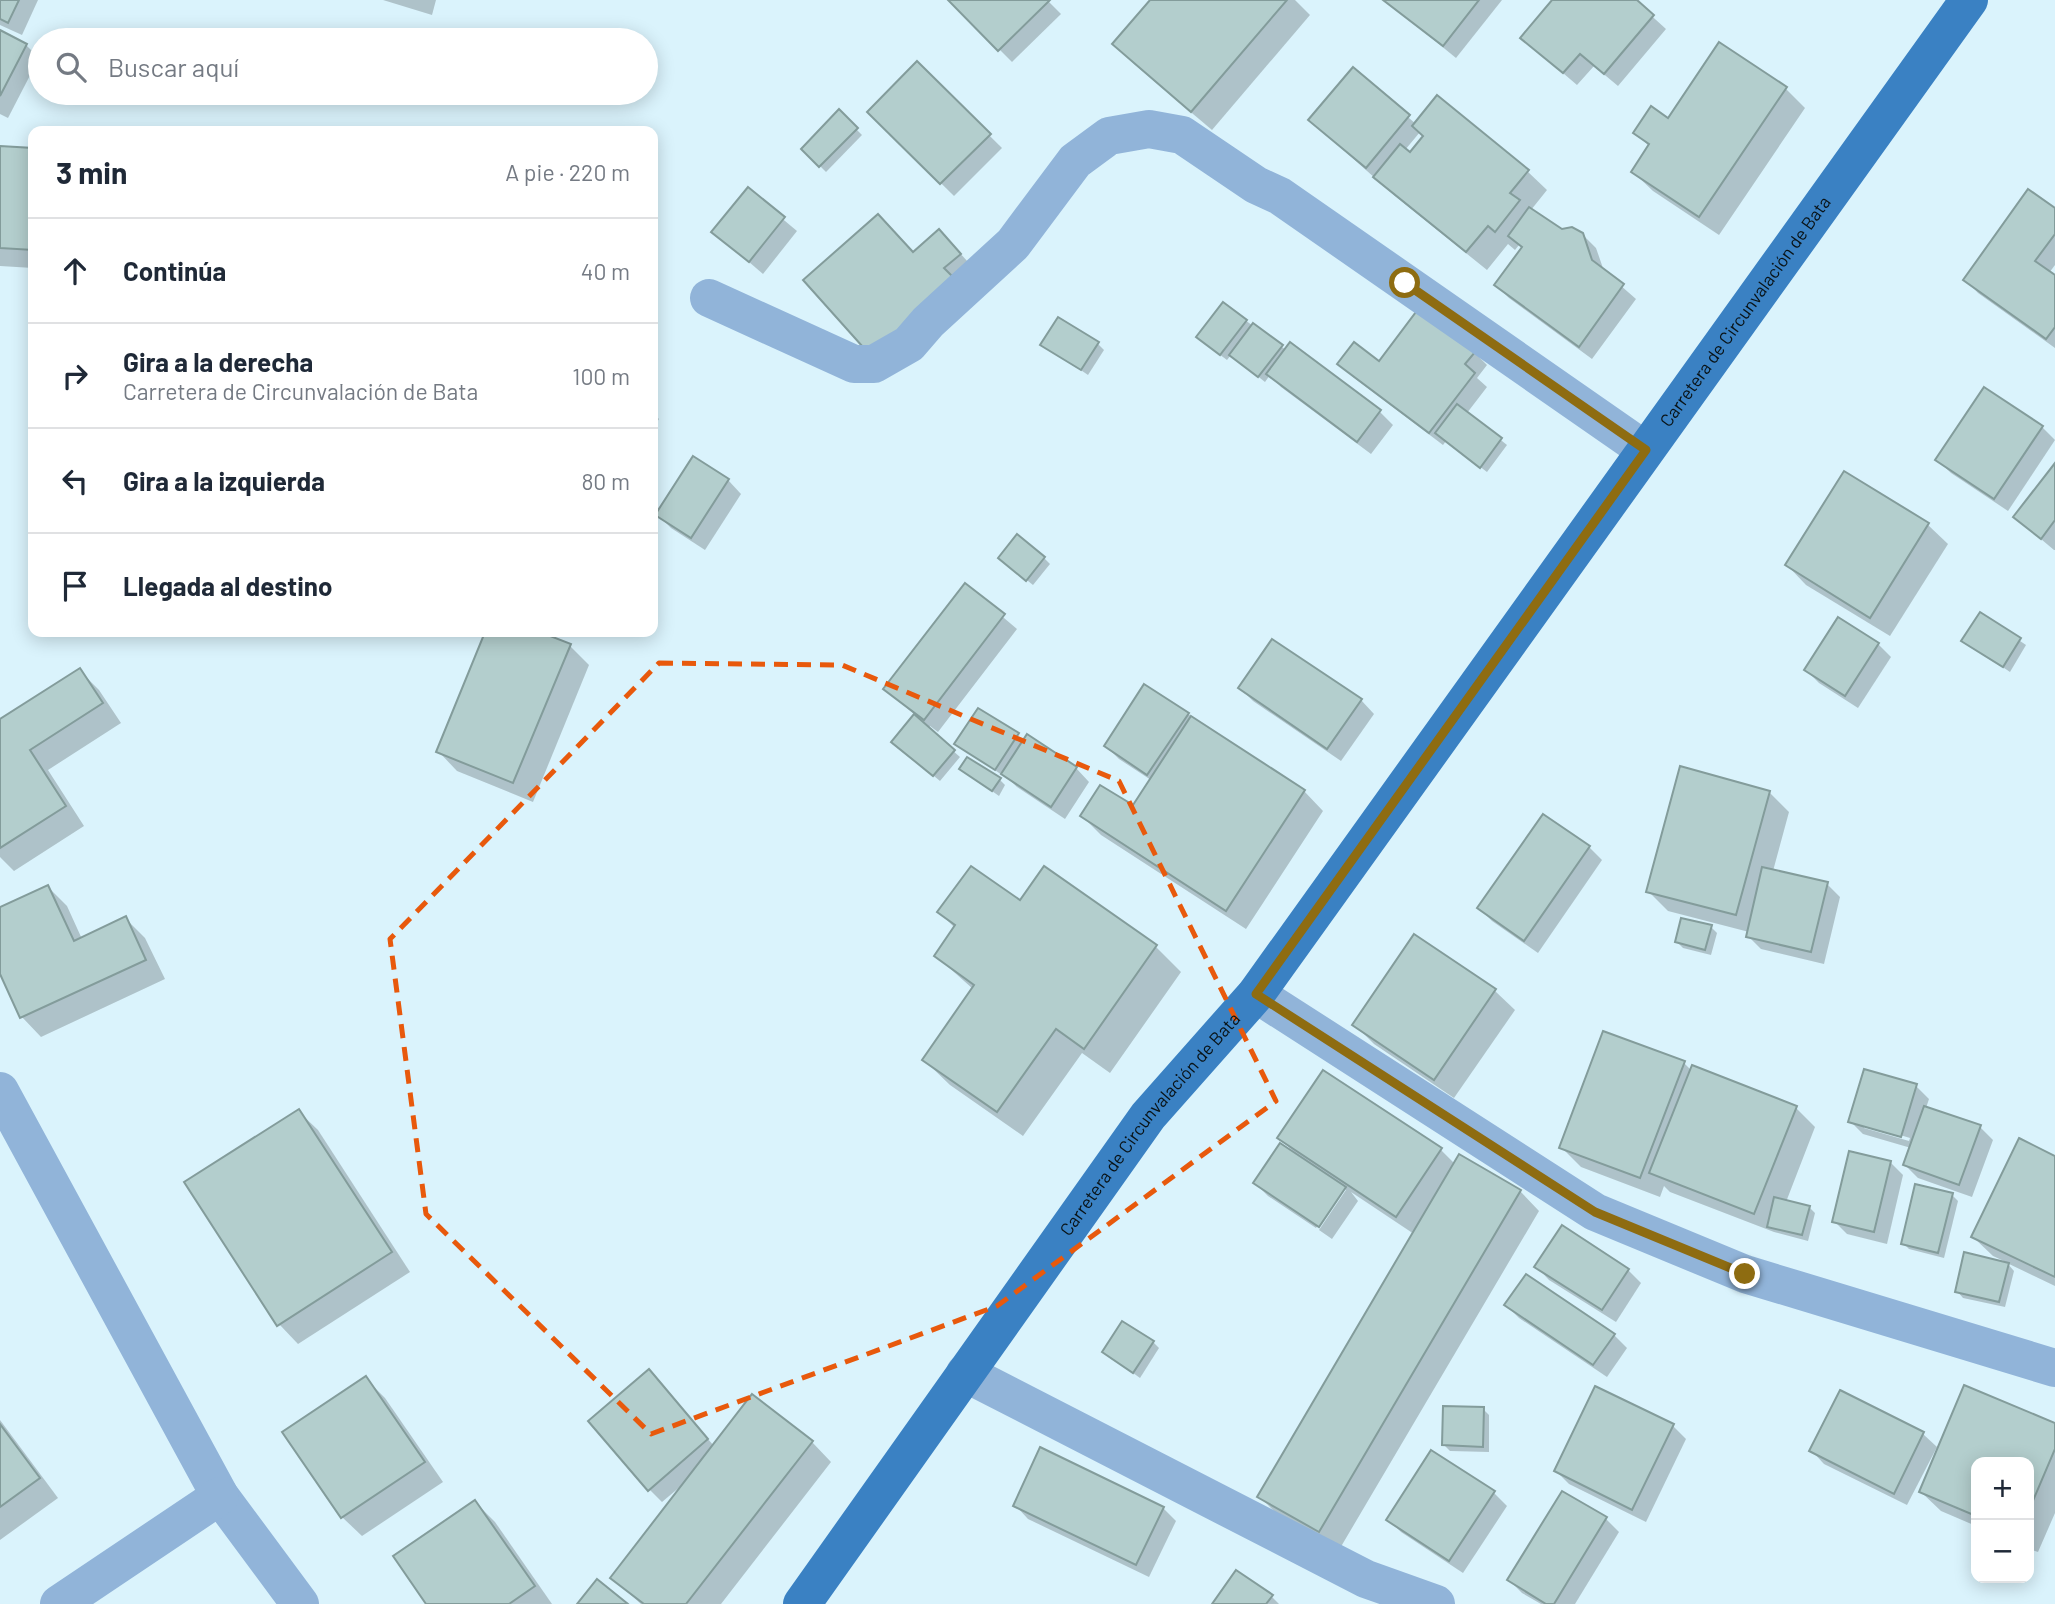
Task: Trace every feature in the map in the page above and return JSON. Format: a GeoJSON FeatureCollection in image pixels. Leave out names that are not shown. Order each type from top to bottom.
{"type":"FeatureCollection","features":[{"type":"Feature","properties":{"kind":"main road","name":"Carretera de Circunvalación de Bata"},"geometry":{"type":"LineString","coordinates":[[802,1604],[1148,1116],[1256,994],[1969,0]]}},
{"type":"Feature","properties":{"kind":"street"},"geometry":{"type":"LineString","coordinates":[[709,298],[855,365],[874,364],[909,344],[928,322],[1013,244],[1075,161],[1109,136],[1149,129],[1182,135],[1256,185],[1280,196],[1646,450]]}},
{"type":"Feature","properties":{"kind":"street"},"geometry":{"type":"LineString","coordinates":[[1256,994],[1595,1212],[1745,1274],[2055,1368]]}},
{"type":"Feature","properties":{"kind":"street"},"geometry":{"type":"LineString","coordinates":[[0,1091],[219,1496],[300,1604]]}},
{"type":"Feature","properties":{"kind":"street"},"geometry":{"type":"LineString","coordinates":[[965,1373],[1366,1579],[1436,1604]]}},
{"type":"Feature","properties":{"kind":"street"},"geometry":{"type":"LineString","coordinates":[[59,1604],[219,1496]]}},
{"type":"Feature","properties":{"kind":"highlighted area"},"geometry":{"type":"Polygon","coordinates":[[[659,663],[842,665],[1119,781],[1276,1101],[997,1306],[651,1434],[426,1214],[390,939],[659,663]]]}},
{"type":"Feature","properties":{"kind":"building"},"geometry":{"type":"Polygon","coordinates":[[[0,0],[19,0],[8,23],[0,19],[0,0]]]}},
{"type":"Feature","properties":{"kind":"building"},"geometry":{"type":"Polygon","coordinates":[[[948,0],[1050,0],[998,51],[948,0]]]}},
{"type":"Feature","properties":{"kind":"building"},"geometry":{"type":"Polygon","coordinates":[[[1150,0],[1287,0],[1191,112],[1112,44],[1150,0]]]}},
{"type":"Feature","properties":{"kind":"building"},"geometry":{"type":"Polygon","coordinates":[[[1383,0],[1479,0],[1443,46],[1383,0]]]}},
{"type":"Feature","properties":{"kind":"building"},"geometry":{"type":"Polygon","coordinates":[[[1552,0],[1637,0],[1654,15],[1604,74],[1580,54],[1563,73],[1520,38],[1552,0]]]}},
{"type":"Feature","properties":{"kind":"building"},"geometry":{"type":"Polygon","coordinates":[[[0,30],[27,44],[0,96],[0,30]]]}},
{"type":"Feature","properties":{"kind":"building"},"geometry":{"type":"Polygon","coordinates":[[[1719,42],[1787,87],[1699,217],[1631,172],[1649,144],[1633,133],[1651,106],[1668,118],[1719,42]]]}},
{"type":"Feature","properties":{"kind":"building"},"geometry":{"type":"Polygon","coordinates":[[[917,61],[991,134],[940,184],[867,112],[917,61]]]}},
{"type":"Feature","properties":{"kind":"building"},"geometry":{"type":"Polygon","coordinates":[[[1353,67],[1410,115],[1366,168],[1308,120],[1353,67]]]}},
{"type":"Feature","properties":{"kind":"building"},"geometry":{"type":"Polygon","coordinates":[[[1437,95],[1529,170],[1510,193],[1520,200],[1495,232],[1488,226],[1466,252],[1373,177],[1400,144],[1410,152],[1423,136],[1412,126],[1437,95]]]}},
{"type":"Feature","properties":{"kind":"building"},"geometry":{"type":"Polygon","coordinates":[[[839,109],[858,128],[819,167],[801,149],[839,109]]]}},
{"type":"Feature","properties":{"kind":"building"},"geometry":{"type":"Polygon","coordinates":[[[0,146],[28,148],[28,250],[0,248],[0,146]]]}},
{"type":"Feature","properties":{"kind":"building"},"geometry":{"type":"Polygon","coordinates":[[[748,187],[785,217],[749,262],[711,232],[748,187]]]}},
{"type":"Feature","properties":{"kind":"building"},"geometry":{"type":"Polygon","coordinates":[[[2028,189],[2055,208],[2055,234],[2035,261],[2055,275],[2055,327],[2046,339],[1963,280],[2028,189]]]}},
{"type":"Feature","properties":{"kind":"building"},"geometry":{"type":"Polygon","coordinates":[[[1529,207],[1562,229],[1572,227],[1583,233],[1592,260],[1624,284],[1579,347],[1494,285],[1522,247],[1508,236],[1529,207]]]}},
{"type":"Feature","properties":{"kind":"building"},"geometry":{"type":"Polygon","coordinates":[[[878,214],[913,252],[939,229],[961,254],[944,268],[956,280],[871,356],[803,280],[878,214]]]}},
{"type":"Feature","properties":{"kind":"building"},"geometry":{"type":"Polygon","coordinates":[[[1223,302],[1247,320],[1220,355],[1196,337],[1223,302]]]}},
{"type":"Feature","properties":{"kind":"building"},"geometry":{"type":"Polygon","coordinates":[[[1419,308],[1476,351],[1465,364],[1475,373],[1429,433],[1337,364],[1354,342],[1379,361],[1419,308]]]}},
{"type":"Feature","properties":{"kind":"building"},"geometry":{"type":"Polygon","coordinates":[[[1058,317],[1099,342],[1081,370],[1040,345],[1058,317]]]}},
{"type":"Feature","properties":{"kind":"building"},"geometry":{"type":"Polygon","coordinates":[[[1253,323],[1283,345],[1258,377],[1229,355],[1253,323]]]}},
{"type":"Feature","properties":{"kind":"building"},"geometry":{"type":"Polygon","coordinates":[[[1290,342],[1381,410],[1357,442],[1266,374],[1290,342]]]}},
{"type":"Feature","properties":{"kind":"building"},"geometry":{"type":"Polygon","coordinates":[[[1984,387],[2043,426],[1994,499],[1935,460],[1984,387]]]}},
{"type":"Feature","properties":{"kind":"building"},"geometry":{"type":"Polygon","coordinates":[[[1457,404],[1502,438],[1480,468],[1435,433],[1457,404]]]}},
{"type":"Feature","properties":{"kind":"building"},"geometry":{"type":"Polygon","coordinates":[[[693,456],[729,479],[691,538],[658,517],[658,510],[693,456]]]}},
{"type":"Feature","properties":{"kind":"building"},"geometry":{"type":"Polygon","coordinates":[[[2055,463],[2055,520],[2041,539],[2013,517],[2055,463]]]}},
{"type":"Feature","properties":{"kind":"building"},"geometry":{"type":"Polygon","coordinates":[[[1844,471],[1929,523],[1870,618],[1785,565],[1844,471]]]}},
{"type":"Feature","properties":{"kind":"building"},"geometry":{"type":"Polygon","coordinates":[[[1017,534],[1045,557],[1026,581],[998,558],[1017,534]]]}},
{"type":"Feature","properties":{"kind":"building"},"geometry":{"type":"Polygon","coordinates":[[[965,583],[1005,614],[924,720],[883,689],[965,583]]]}},
{"type":"Feature","properties":{"kind":"building"},"geometry":{"type":"Polygon","coordinates":[[[1980,612],[2021,638],[2003,667],[1961,641],[1980,612]]]}},
{"type":"Feature","properties":{"kind":"building"},"geometry":{"type":"Polygon","coordinates":[[[1838,617],[1879,643],[1845,696],[1804,670],[1838,617]]]}},
{"type":"Feature","properties":{"kind":"building"},"geometry":{"type":"Polygon","coordinates":[[[483,637],[553,637],[571,644],[513,783],[436,752],[483,637]]]}},
{"type":"Feature","properties":{"kind":"building"},"geometry":{"type":"Polygon","coordinates":[[[1272,639],[1362,699],[1327,749],[1238,688],[1272,639]]]}},
{"type":"Feature","properties":{"kind":"building"},"geometry":{"type":"Polygon","coordinates":[[[80,668],[103,703],[30,750],[66,806],[0,848],[0,719],[80,668]]]}},
{"type":"Feature","properties":{"kind":"building"},"geometry":{"type":"Polygon","coordinates":[[[1144,684],[1189,713],[1147,775],[1104,746],[1144,684]]]}},
{"type":"Feature","properties":{"kind":"building"},"geometry":{"type":"Polygon","coordinates":[[[978,708],[1019,733],[995,770],[954,744],[978,708]]]}},
{"type":"Feature","properties":{"kind":"building"},"geometry":{"type":"Polygon","coordinates":[[[914,714],[955,750],[933,776],[891,742],[914,714]]]}},
{"type":"Feature","properties":{"kind":"building"},"geometry":{"type":"Polygon","coordinates":[[[1191,716],[1305,790],[1226,911],[1080,816],[1100,785],[1133,805],[1191,716]]]}},
{"type":"Feature","properties":{"kind":"building"},"geometry":{"type":"Polygon","coordinates":[[[1027,734],[1077,767],[1051,807],[1001,774],[1027,734]]]}},
{"type":"Feature","properties":{"kind":"building"},"geometry":{"type":"Polygon","coordinates":[[[967,757],[1001,778],[992,791],[959,769],[967,757]]]}},
{"type":"Feature","properties":{"kind":"building"},"geometry":{"type":"Polygon","coordinates":[[[1680,766],[1770,791],[1736,915],[1646,892],[1680,766]]]}},
{"type":"Feature","properties":{"kind":"building"},"geometry":{"type":"Polygon","coordinates":[[[1543,814],[1590,846],[1524,941],[1477,908],[1543,814]]]}},
{"type":"Feature","properties":{"kind":"building"},"geometry":{"type":"Polygon","coordinates":[[[971,866],[1020,900],[1044,866],[1157,945],[1084,1049],[1056,1029],[997,1112],[922,1060],[974,985],[934,956],[955,925],[937,912],[971,866]]]}},
{"type":"Feature","properties":{"kind":"building"},"geometry":{"type":"Polygon","coordinates":[[[1762,867],[1828,882],[1811,952],[1746,937],[1762,867]]]}},
{"type":"Feature","properties":{"kind":"building"},"geometry":{"type":"Polygon","coordinates":[[[48,885],[74,941],[126,916],[146,960],[20,1018],[0,974],[0,907],[48,885]]]}},
{"type":"Feature","properties":{"kind":"building"},"geometry":{"type":"Polygon","coordinates":[[[1681,918],[1712,925],[1705,950],[1675,942],[1681,918]]]}},
{"type":"Feature","properties":{"kind":"building"},"geometry":{"type":"Polygon","coordinates":[[[1414,934],[1496,989],[1434,1080],[1352,1025],[1414,934]]]}},
{"type":"Feature","properties":{"kind":"building"},"geometry":{"type":"Polygon","coordinates":[[[1603,1031],[1685,1061],[1640,1178],[1559,1148],[1603,1031]]]}},
{"type":"Feature","properties":{"kind":"building"},"geometry":{"type":"Polygon","coordinates":[[[1692,1065],[1797,1106],[1754,1214],[1649,1173],[1692,1065]]]}},
{"type":"Feature","properties":{"kind":"building"},"geometry":{"type":"Polygon","coordinates":[[[1864,1069],[1917,1084],[1901,1137],[1848,1122],[1864,1069]]]}},
{"type":"Feature","properties":{"kind":"building"},"geometry":{"type":"Polygon","coordinates":[[[1323,1070],[1442,1148],[1396,1217],[1277,1138],[1323,1070]]]}},
{"type":"Feature","properties":{"kind":"building"},"geometry":{"type":"Polygon","coordinates":[[[1924,1106],[1981,1125],[1959,1185],[1903,1165],[1924,1106]]]}},
{"type":"Feature","properties":{"kind":"building"},"geometry":{"type":"Polygon","coordinates":[[[299,1109],[392,1252],[277,1326],[184,1182],[299,1109]]]}},
{"type":"Feature","properties":{"kind":"building"},"geometry":{"type":"Polygon","coordinates":[[[2019,1138],[2055,1156],[2055,1277],[1971,1237],[2019,1138]]]}},
{"type":"Feature","properties":{"kind":"building"},"geometry":{"type":"Polygon","coordinates":[[[1280,1143],[1346,1187],[1319,1227],[1253,1183],[1280,1143]]]}},
{"type":"Feature","properties":{"kind":"building"},"geometry":{"type":"Polygon","coordinates":[[[1849,1151],[1891,1161],[1874,1232],[1832,1222],[1849,1151]]]}},
{"type":"Feature","properties":{"kind":"building"},"geometry":{"type":"Polygon","coordinates":[[[1459,1154],[1521,1190],[1319,1532],[1257,1497],[1459,1154]]]}},
{"type":"Feature","properties":{"kind":"building"},"geometry":{"type":"Polygon","coordinates":[[[1915,1184],[1953,1193],[1938,1253],[1901,1244],[1915,1184]]]}},
{"type":"Feature","properties":{"kind":"building"},"geometry":{"type":"Polygon","coordinates":[[[1774,1197],[1810,1206],[1802,1235],[1767,1227],[1774,1197]]]}},
{"type":"Feature","properties":{"kind":"building"},"geometry":{"type":"Polygon","coordinates":[[[1562,1225],[1629,1269],[1602,1310],[1534,1267],[1562,1225]]]}},
{"type":"Feature","properties":{"kind":"building"},"geometry":{"type":"Polygon","coordinates":[[[1964,1252],[2009,1263],[1999,1302],[1955,1292],[1964,1252]]]}},
{"type":"Feature","properties":{"kind":"building"},"geometry":{"type":"Polygon","coordinates":[[[1526,1274],[1615,1334],[1593,1365],[1504,1305],[1526,1274]]]}},
{"type":"Feature","properties":{"kind":"building"},"geometry":{"type":"Polygon","coordinates":[[[1122,1321],[1154,1341],[1133,1373],[1102,1352],[1122,1321]]]}},
{"type":"Feature","properties":{"kind":"building"},"geometry":{"type":"Polygon","coordinates":[[[649,1369],[708,1439],[648,1491],[588,1421],[649,1369]]]}},
{"type":"Feature","properties":{"kind":"building"},"geometry":{"type":"Polygon","coordinates":[[[366,1376],[425,1462],[341,1518],[282,1432],[366,1376]]]}},
{"type":"Feature","properties":{"kind":"building"},"geometry":{"type":"Polygon","coordinates":[[[1964,1385],[2055,1423],[2055,1449],[2034,1498],[2034,1457],[1971,1457],[1971,1514],[1919,1492],[1964,1385]]]}},
{"type":"Feature","properties":{"kind":"building"},"geometry":{"type":"Polygon","coordinates":[[[1595,1386],[1674,1424],[1632,1510],[1554,1471],[1595,1386]]]}},
{"type":"Feature","properties":{"kind":"building"},"geometry":{"type":"Polygon","coordinates":[[[1840,1390],[1924,1432],[1894,1494],[1809,1451],[1840,1390]]]}},
{"type":"Feature","properties":{"kind":"building"},"geometry":{"type":"Polygon","coordinates":[[[752,1394],[813,1441],[686,1604],[644,1604],[610,1578],[752,1394]]]}},
{"type":"Feature","properties":{"kind":"building"},"geometry":{"type":"Polygon","coordinates":[[[1443,1406],[1484,1407],[1483,1447],[1442,1445],[1443,1406]]]}},
{"type":"Feature","properties":{"kind":"building"},"geometry":{"type":"Polygon","coordinates":[[[0,1424],[40,1478],[0,1507],[0,1424]]]}},
{"type":"Feature","properties":{"kind":"building"},"geometry":{"type":"Polygon","coordinates":[[[1040,1447],[1164,1507],[1136,1565],[1013,1506],[1040,1447]]]}},
{"type":"Feature","properties":{"kind":"building"},"geometry":{"type":"Polygon","coordinates":[[[1431,1450],[1495,1491],[1449,1561],[1386,1520],[1431,1450]]]}},
{"type":"Feature","properties":{"kind":"building"},"geometry":{"type":"Polygon","coordinates":[[[1562,1491],[1607,1517],[1554,1604],[1546,1604],[1507,1580],[1562,1491]]]}},
{"type":"Feature","properties":{"kind":"building"},"geometry":{"type":"Polygon","coordinates":[[[475,1500],[535,1586],[509,1604],[426,1604],[393,1556],[475,1500]]]}},
{"type":"Feature","properties":{"kind":"building"},"geometry":{"type":"Polygon","coordinates":[[[1236,1570],[1273,1595],[1266,1604],[1212,1604],[1236,1570]]]}},
{"type":"Feature","properties":{"kind":"building"},"geometry":{"type":"Polygon","coordinates":[[[597,1579],[628,1604],[577,1604],[597,1579]]]}},
{"type":"Feature","properties":{"kind":"route"},"geometry":{"type":"LineString","coordinates":[[1405,283],[1646,450],[1256,994],[1595,1212],[1745,1274]]}}]}
